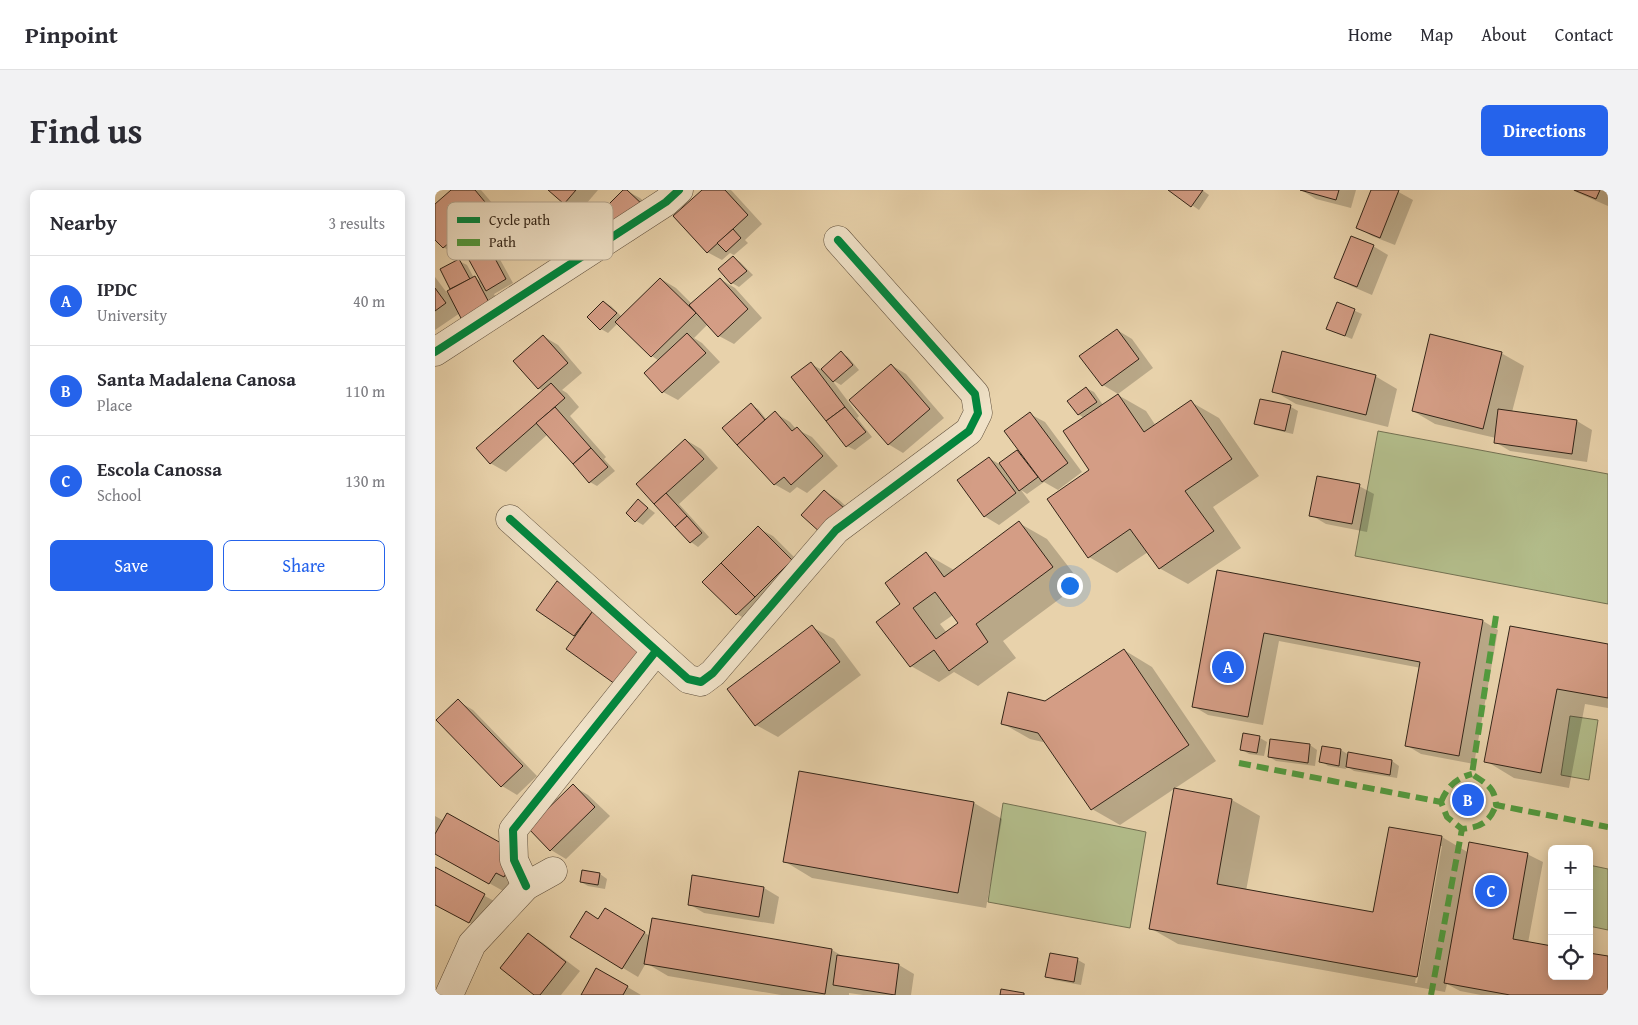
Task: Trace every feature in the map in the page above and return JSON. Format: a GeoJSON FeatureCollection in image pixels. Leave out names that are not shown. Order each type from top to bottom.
{"type":"FeatureCollection","features":[{"type":"Feature","properties":{"kind":"street"},"geometry":{"type":"LineString","coordinates":[[613,236],[666,202],[679,190]]}},
{"type":"Feature","properties":{"kind":"street"},"geometry":{"type":"LineString","coordinates":[[510,519],[688,679],[701,682],[713,673],[836,530],[969,431],[978,413],[975,394],[838,240]]}},
{"type":"Feature","properties":{"kind":"street"},"geometry":{"type":"LineString","coordinates":[[435,352],[577,260]]}},
{"type":"Feature","properties":{"kind":"street"},"geometry":{"type":"LineString","coordinates":[[526,886],[514,860],[513,830],[656,651]]}},
{"type":"Feature","properties":{"kind":"street"},"geometry":{"type":"LineString","coordinates":[[449,995],[472,944],[526,886],[553,870]]}},
{"type":"Feature","properties":{"kind":"green space"},"geometry":{"type":"Polygon","coordinates":[[[1378,431],[1608,474],[1608,604],[1355,556],[1378,431]]]}},
{"type":"Feature","properties":{"kind":"green space"},"geometry":{"type":"Polygon","coordinates":[[[1570,716],[1598,720],[1589,780],[1561,775],[1570,716]]]}},
{"type":"Feature","properties":{"kind":"green space"},"geometry":{"type":"Polygon","coordinates":[[[1003,803],[1146,832],[1130,928],[988,902],[1003,803]]]}},
{"type":"Feature","properties":{"kind":"green space"},"geometry":{"type":"Polygon","coordinates":[[[1593,866],[1608,869],[1608,930],[1593,927],[1593,866]]]}},
{"type":"Feature","properties":{"kind":"building"},"geometry":{"type":"Polygon","coordinates":[[[451,190],[475,190],[485,202],[447,202],[447,245],[443,248],[435,240],[435,204],[451,190]]]}},
{"type":"Feature","properties":{"kind":"building"},"geometry":{"type":"Polygon","coordinates":[[[548,190],[576,190],[566,202],[562,202],[548,190]]]}},
{"type":"Feature","properties":{"kind":"building"},"geometry":{"type":"Polygon","coordinates":[[[623,190],[627,190],[644,206],[617,233],[613,229],[613,202],[611,202],[623,190]]]}},
{"type":"Feature","properties":{"kind":"building"},"geometry":{"type":"Polygon","coordinates":[[[702,190],[725,190],[748,215],[707,253],[673,216],[702,190]]]}},
{"type":"Feature","properties":{"kind":"building"},"geometry":{"type":"Polygon","coordinates":[[[1168,190],[1203,190],[1191,207],[1168,190]]]}},
{"type":"Feature","properties":{"kind":"building"},"geometry":{"type":"Polygon","coordinates":[[[1300,190],[1339,190],[1336,200],[1300,190]]]}},
{"type":"Feature","properties":{"kind":"building"},"geometry":{"type":"Polygon","coordinates":[[[1371,190],[1399,190],[1380,238],[1356,228],[1371,190]]]}},
{"type":"Feature","properties":{"kind":"building"},"geometry":{"type":"Polygon","coordinates":[[[1574,190],[1600,190],[1596,199],[1574,190]]]}},
{"type":"Feature","properties":{"kind":"building"},"geometry":{"type":"Polygon","coordinates":[[[733,229],[741,238],[726,252],[717,243],[733,229]]]}},
{"type":"Feature","properties":{"kind":"building"},"geometry":{"type":"Polygon","coordinates":[[[1351,236],[1374,245],[1357,287],[1334,278],[1351,236]]]}},
{"type":"Feature","properties":{"kind":"building"},"geometry":{"type":"Polygon","coordinates":[[[733,256],[747,271],[731,284],[718,269],[733,256]]]}},
{"type":"Feature","properties":{"kind":"building"},"geometry":{"type":"Polygon","coordinates":[[[460,260],[470,279],[450,289],[440,269],[460,260]]]}},
{"type":"Feature","properties":{"kind":"building"},"geometry":{"type":"Polygon","coordinates":[[[469,260],[496,260],[506,279],[486,291],[469,260]]]}},
{"type":"Feature","properties":{"kind":"building"},"geometry":{"type":"Polygon","coordinates":[[[475,276],[493,310],[464,324],[447,291],[475,276]]]}},
{"type":"Feature","properties":{"kind":"building"},"geometry":{"type":"Polygon","coordinates":[[[660,278],[696,313],[651,357],[615,322],[660,278]]]}},
{"type":"Feature","properties":{"kind":"building"},"geometry":{"type":"Polygon","coordinates":[[[720,278],[748,309],[718,337],[689,305],[720,278]]]}},
{"type":"Feature","properties":{"kind":"building"},"geometry":{"type":"Polygon","coordinates":[[[435,288],[446,303],[435,311],[435,288]]]}},
{"type":"Feature","properties":{"kind":"building"},"geometry":{"type":"Polygon","coordinates":[[[603,301],[617,313],[600,330],[587,317],[603,301]]]}},
{"type":"Feature","properties":{"kind":"building"},"geometry":{"type":"Polygon","coordinates":[[[1337,302],[1355,309],[1345,336],[1326,329],[1337,302]]]}},
{"type":"Feature","properties":{"kind":"building"},"geometry":{"type":"Polygon","coordinates":[[[1117,329],[1139,359],[1102,386],[1079,356],[1117,329]]]}},
{"type":"Feature","properties":{"kind":"building"},"geometry":{"type":"Polygon","coordinates":[[[687,333],[706,353],[662,393],[644,373],[687,333]]]}},
{"type":"Feature","properties":{"kind":"building"},"geometry":{"type":"Polygon","coordinates":[[[1430,334],[1502,352],[1483,429],[1412,411],[1430,334]]]}},
{"type":"Feature","properties":{"kind":"building"},"geometry":{"type":"Polygon","coordinates":[[[543,335],[568,363],[538,389],[513,361],[543,335]]]}},
{"type":"Feature","properties":{"kind":"building"},"geometry":{"type":"Polygon","coordinates":[[[841,351],[853,365],[833,382],[821,369],[841,351]]]}},
{"type":"Feature","properties":{"kind":"building"},"geometry":{"type":"Polygon","coordinates":[[[1282,351],[1376,375],[1366,415],[1272,392],[1282,351]]]}},
{"type":"Feature","properties":{"kind":"building"},"geometry":{"type":"Polygon","coordinates":[[[811,362],[845,407],[826,421],[791,377],[811,362]]]}},
{"type":"Feature","properties":{"kind":"building"},"geometry":{"type":"Polygon","coordinates":[[[891,364],[930,409],[888,445],[849,400],[891,364]]]}},
{"type":"Feature","properties":{"kind":"building"},"geometry":{"type":"Polygon","coordinates":[[[551,383],[565,398],[490,464],[476,448],[551,383]]]}},
{"type":"Feature","properties":{"kind":"building"},"geometry":{"type":"Polygon","coordinates":[[[1086,387],[1097,402],[1078,415],[1067,401],[1086,387]]]}},
{"type":"Feature","properties":{"kind":"building"},"geometry":{"type":"Polygon","coordinates":[[[1118,394],[1144,432],[1191,400],[1232,459],[1185,491],[1214,531],[1159,569],[1130,529],[1088,558],[1047,499],[1089,470],[1063,431],[1118,394]]]}},
{"type":"Feature","properties":{"kind":"building"},"geometry":{"type":"Polygon","coordinates":[[[1260,399],[1291,405],[1285,431],[1254,424],[1260,399]]]}},
{"type":"Feature","properties":{"kind":"building"},"geometry":{"type":"Polygon","coordinates":[[[751,403],[765,420],[737,445],[722,428],[751,403]]]}},
{"type":"Feature","properties":{"kind":"building"},"geometry":{"type":"Polygon","coordinates":[[[555,407],[591,448],[573,464],[536,423],[555,407]]]}},
{"type":"Feature","properties":{"kind":"building"},"geometry":{"type":"Polygon","coordinates":[[[845,407],[866,432],[846,447],[826,421],[845,407]]]}},
{"type":"Feature","properties":{"kind":"building"},"geometry":{"type":"Polygon","coordinates":[[[1498,409],[1577,420],[1572,454],[1494,443],[1498,409]]]}},
{"type":"Feature","properties":{"kind":"building"},"geometry":{"type":"Polygon","coordinates":[[[775,411],[792,431],[797,427],[823,456],[791,485],[784,477],[774,485],[737,445],[775,411]]]}},
{"type":"Feature","properties":{"kind":"building"},"geometry":{"type":"Polygon","coordinates":[[[1030,412],[1068,463],[1042,482],[1004,431],[1030,412]]]}},
{"type":"Feature","properties":{"kind":"building"},"geometry":{"type":"Polygon","coordinates":[[[685,439],[704,459],[654,504],[636,484],[685,439]]]}},
{"type":"Feature","properties":{"kind":"building"},"geometry":{"type":"Polygon","coordinates":[[[591,448],[608,467],[589,483],[573,464],[591,448]]]}},
{"type":"Feature","properties":{"kind":"building"},"geometry":{"type":"Polygon","coordinates":[[[1017,450],[1038,477],[1019,491],[999,463],[1017,450]]]}},
{"type":"Feature","properties":{"kind":"building"},"geometry":{"type":"Polygon","coordinates":[[[989,457],[1016,493],[984,517],[957,480],[989,457]]]}},
{"type":"Feature","properties":{"kind":"building"},"geometry":{"type":"Polygon","coordinates":[[[1317,476],[1360,484],[1352,524],[1309,516],[1317,476]]]}},
{"type":"Feature","properties":{"kind":"building"},"geometry":{"type":"Polygon","coordinates":[[[824,490],[845,509],[822,534],[801,515],[824,490]]]}},
{"type":"Feature","properties":{"kind":"building"},"geometry":{"type":"Polygon","coordinates":[[[666,493],[687,516],[675,527],[654,504],[666,493]]]}},
{"type":"Feature","properties":{"kind":"building"},"geometry":{"type":"Polygon","coordinates":[[[638,499],[648,508],[635,522],[626,513],[638,499]]]}},
{"type":"Feature","properties":{"kind":"building"},"geometry":{"type":"Polygon","coordinates":[[[687,516],[702,533],[690,543],[675,527],[687,516]]]}},
{"type":"Feature","properties":{"kind":"building"},"geometry":{"type":"Polygon","coordinates":[[[1019,521],[1053,567],[976,624],[988,642],[949,671],[934,650],[910,667],[876,622],[900,604],[885,583],[926,552],[944,577],[1019,521]],[[935,592],[913,608],[936,639],[958,623],[935,592]]]}},
{"type":"Feature","properties":{"kind":"building"},"geometry":{"type":"Polygon","coordinates":[[[758,526],[792,560],[755,597],[721,563],[758,526]]]}},
{"type":"Feature","properties":{"kind":"building"},"geometry":{"type":"Polygon","coordinates":[[[721,563],[755,597],[736,615],[702,582],[721,563]]]}},
{"type":"Feature","properties":{"kind":"building"},"geometry":{"type":"Polygon","coordinates":[[[1217,570],[1483,620],[1459,756],[1405,746],[1420,662],[1264,633],[1248,717],[1192,707],[1217,570]]]}},
{"type":"Feature","properties":{"kind":"building"},"geometry":{"type":"Polygon","coordinates":[[[557,581],[595,608],[574,636],[536,610],[557,581]]]}},
{"type":"Feature","properties":{"kind":"building"},"geometry":{"type":"Polygon","coordinates":[[[595,608],[645,643],[615,684],[566,649],[595,608]]]}},
{"type":"Feature","properties":{"kind":"building"},"geometry":{"type":"Polygon","coordinates":[[[812,625],[840,662],[755,726],[727,689],[812,625]]]}},
{"type":"Feature","properties":{"kind":"building"},"geometry":{"type":"Polygon","coordinates":[[[1510,626],[1608,644],[1608,698],[1557,689],[1541,773],[1484,762],[1510,626]]]}},
{"type":"Feature","properties":{"kind":"building"},"geometry":{"type":"Polygon","coordinates":[[[1124,649],[1189,745],[1091,810],[1038,733],[1001,724],[1008,692],[1045,701],[1124,649]]]}},
{"type":"Feature","properties":{"kind":"building"},"geometry":{"type":"Polygon","coordinates":[[[458,699],[523,766],[501,787],[436,720],[458,699]]]}},
{"type":"Feature","properties":{"kind":"building"},"geometry":{"type":"Polygon","coordinates":[[[1243,733],[1260,736],[1257,753],[1240,750],[1243,733]]]}},
{"type":"Feature","properties":{"kind":"building"},"geometry":{"type":"Polygon","coordinates":[[[1270,739],[1310,744],[1308,763],[1268,757],[1270,739]]]}},
{"type":"Feature","properties":{"kind":"building"},"geometry":{"type":"Polygon","coordinates":[[[1322,746],[1341,749],[1339,766],[1319,762],[1322,746]]]}},
{"type":"Feature","properties":{"kind":"building"},"geometry":{"type":"Polygon","coordinates":[[[1348,752],[1392,760],[1390,775],[1346,767],[1348,752]]]}},
{"type":"Feature","properties":{"kind":"building"},"geometry":{"type":"Polygon","coordinates":[[[799,771],[974,802],[958,893],[783,862],[799,771]]]}},
{"type":"Feature","properties":{"kind":"building"},"geometry":{"type":"Polygon","coordinates":[[[573,784],[595,807],[550,851],[528,828],[573,784]]]}},
{"type":"Feature","properties":{"kind":"building"},"geometry":{"type":"Polygon","coordinates":[[[1174,788],[1232,799],[1217,884],[1373,912],[1389,827],[1442,836],[1417,977],[1149,929],[1174,788]]]}},
{"type":"Feature","properties":{"kind":"building"},"geometry":{"type":"Polygon","coordinates":[[[447,813],[510,848],[512,862],[504,877],[496,873],[489,884],[435,854],[435,834],[447,813]]]}},
{"type":"Feature","properties":{"kind":"building"},"geometry":{"type":"Polygon","coordinates":[[[1469,842],[1528,853],[1513,939],[1548,945],[1548,980],[1593,980],[1593,954],[1608,956],[1608,995],[1510,995],[1444,983],[1469,842]]]}},
{"type":"Feature","properties":{"kind":"building"},"geometry":{"type":"Polygon","coordinates":[[[435,867],[485,894],[469,923],[435,905],[435,867]]]}},
{"type":"Feature","properties":{"kind":"building"},"geometry":{"type":"Polygon","coordinates":[[[582,870],[600,873],[598,885],[580,882],[582,870]]]}},
{"type":"Feature","properties":{"kind":"building"},"geometry":{"type":"Polygon","coordinates":[[[692,875],[764,887],[759,917],[688,905],[692,875]]]}},
{"type":"Feature","properties":{"kind":"building"},"geometry":{"type":"Polygon","coordinates":[[[605,908],[645,932],[622,969],[570,937],[586,911],[598,919],[605,908]]]}},
{"type":"Feature","properties":{"kind":"building"},"geometry":{"type":"Polygon","coordinates":[[[652,918],[832,949],[825,994],[644,964],[652,918]]]}},
{"type":"Feature","properties":{"kind":"building"},"geometry":{"type":"Polygon","coordinates":[[[528,933],[566,962],[540,995],[534,995],[500,968],[528,933]]]}},
{"type":"Feature","properties":{"kind":"building"},"geometry":{"type":"Polygon","coordinates":[[[1050,953],[1078,958],[1074,982],[1045,977],[1050,953]]]}},
{"type":"Feature","properties":{"kind":"building"},"geometry":{"type":"Polygon","coordinates":[[[837,955],[899,964],[895,995],[833,985],[837,955]]]}},
{"type":"Feature","properties":{"kind":"building"},"geometry":{"type":"Polygon","coordinates":[[[596,968],[628,986],[623,995],[581,995],[596,968]]]}},
{"type":"Feature","properties":{"kind":"building"},"geometry":{"type":"Polygon","coordinates":[[[1001,989],[1024,993],[1024,995],[1000,995],[1001,989]]]}},
{"type":"Feature","properties":{"kind":"marked path"},"geometry":{"type":"LineString","coordinates":[[1496,616],[1472,774],[1492,790],[1496,805],[1608,827]]}},
{"type":"Feature","properties":{"kind":"marked path"},"geometry":{"type":"LineString","coordinates":[[1239,763],[1441,802],[1447,817],[1462,829],[1483,823],[1490,816],[1496,805]]}},
{"type":"Feature","properties":{"kind":"marked path"},"geometry":{"type":"LineString","coordinates":[[1441,802],[1453,784],[1461,778],[1472,774]]}},
{"type":"Feature","properties":{"kind":"marked path"},"geometry":{"type":"LineString","coordinates":[[1431,995],[1462,829]]}},
{"type":"Feature","properties":{"kind":"cycle path"},"geometry":{"type":"LineString","coordinates":[[613,236],[666,202],[679,190]]}},
{"type":"Feature","properties":{"kind":"cycle path"},"geometry":{"type":"LineString","coordinates":[[510,519],[688,679],[701,682],[713,673],[836,530],[969,431],[978,413],[975,394],[838,240]]}},
{"type":"Feature","properties":{"kind":"cycle path"},"geometry":{"type":"LineString","coordinates":[[435,352],[577,260]]}},
{"type":"Feature","properties":{"kind":"cycle path"},"geometry":{"type":"LineString","coordinates":[[526,886],[514,860],[513,830],[656,651]]}},
{"type":"Feature","properties":{"kind":"place","name":"IPDC"},"geometry":{"type":"Point","coordinates":[1228,667]}},
{"type":"Feature","properties":{"kind":"place","name":"Santa Madalena Canosa"},"geometry":{"type":"Point","coordinates":[1468,800]}},
{"type":"Feature","properties":{"kind":"place","name":"Escola Canossa"},"geometry":{"type":"Point","coordinates":[1491,891]}}]}
